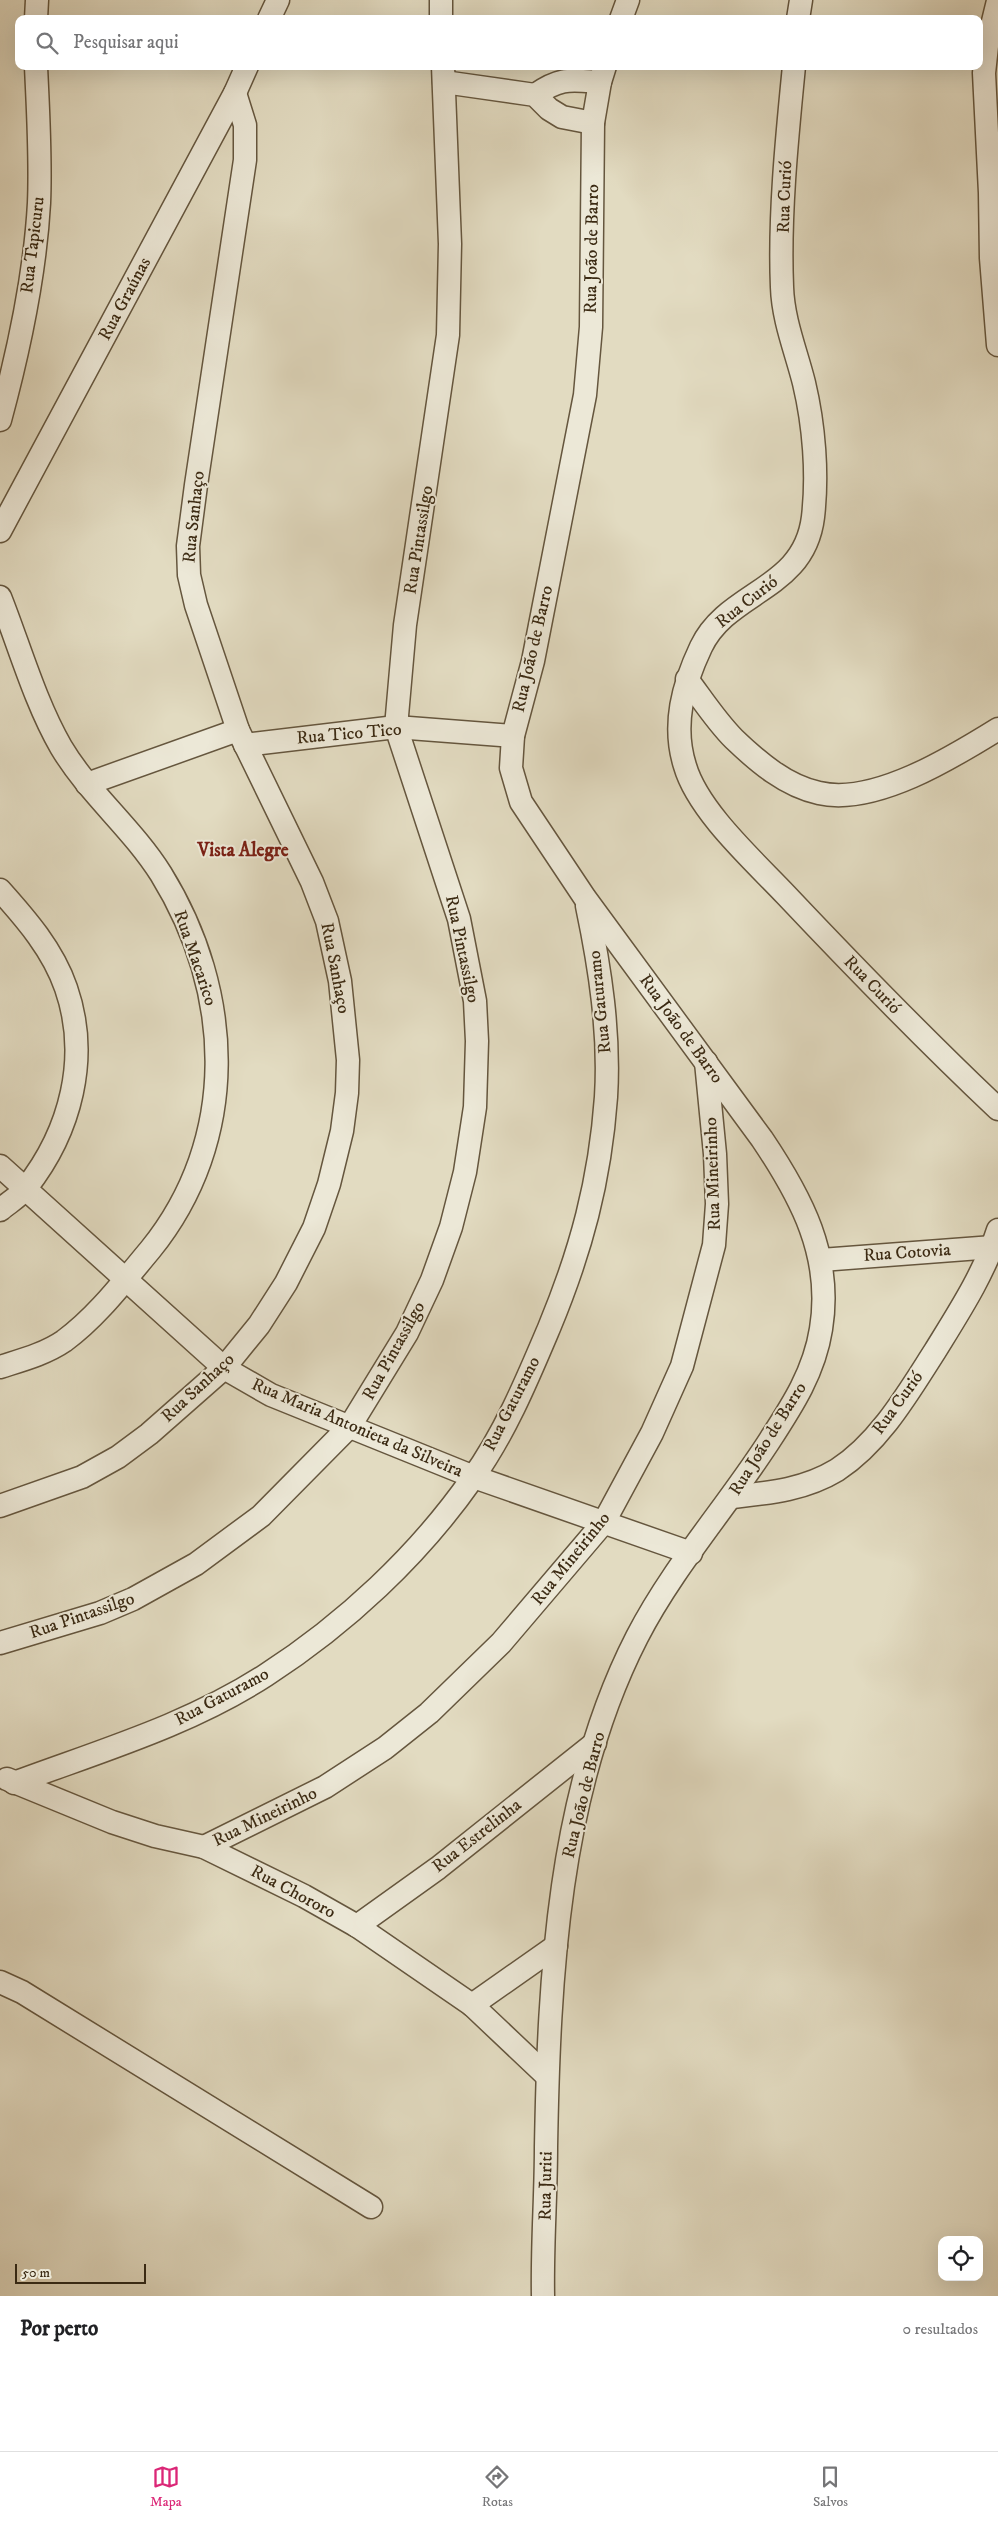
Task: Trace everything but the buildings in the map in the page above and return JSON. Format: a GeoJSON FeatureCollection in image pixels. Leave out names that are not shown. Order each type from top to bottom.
{"type":"FeatureCollection","features":[{"type":"Feature","properties":{"kind":"street"},"geometry":{"type":"LineString","coordinates":[[36,15],[37,0]]}},
{"type":"Feature","properties":{"kind":"street"},"geometry":{"type":"LineString","coordinates":[[271,15],[278,0]]}},
{"type":"Feature","properties":{"kind":"street"},"geometry":{"type":"LineString","coordinates":[[440,0],[441,15]]}},
{"type":"Feature","properties":{"kind":"street"},"geometry":{"type":"LineString","coordinates":[[622,15],[628,0]]}},
{"type":"Feature","properties":{"kind":"street"},"geometry":{"type":"LineString","coordinates":[[799,15],[801,0]]}},
{"type":"Feature","properties":{"kind":"street"},"geometry":{"type":"LineString","coordinates":[[998,1],[987,46],[984,73],[998,346]]}},
{"type":"Feature","properties":{"kind":"street","name":"Rua Tapicuru"},"geometry":{"type":"LineString","coordinates":[[0,420],[23,322],[35,245],[40,170],[36,70]]}},
{"type":"Feature","properties":{"kind":"street","name":"Rua Graúnas"},"geometry":{"type":"LineString","coordinates":[[2,519],[235,93],[245,70]]}},
{"type":"Feature","properties":{"kind":"street","name":"Rua Curió"},"geometry":{"type":"LineString","coordinates":[[794,70],[785,176],[782,289],[811,426],[814,503],[810,538],[793,564],[778,578],[713,626],[702,644],[687,680],[679,716],[679,744],[685,768],[703,803],[755,862],[878,992],[998,1109]]}},
{"type":"Feature","properties":{"kind":"street"},"geometry":{"type":"LineString","coordinates":[[444,74],[535,95],[549,109],[562,117],[594,123]]}},
{"type":"Feature","properties":{"kind":"street","name":"Rua Pintassilgo"},"geometry":{"type":"LineString","coordinates":[[0,1643],[116,1606],[141,1595],[196,1564],[261,1516],[350,1426],[407,1333],[432,1280],[456,1209],[465,1172],[475,1107],[478,1041],[475,1001],[468,958],[449,887],[396,727],[405,626],[448,335],[450,244],[444,74]]}},
{"type":"Feature","properties":{"kind":"street"},"geometry":{"type":"LineString","coordinates":[[535,95],[551,84],[603,74]]}},
{"type":"Feature","properties":{"kind":"street","name":"Rua João de Barro"},"geometry":{"type":"LineString","coordinates":[[547,2076],[556,1946],[568,1858],[595,1743],[636,1640],[648,1616],[732,1497],[785,1417],[810,1369],[821,1327],[823,1299],[821,1260],[813,1230],[789,1179],[706,1061],[585,898],[521,802],[511,768],[513,736],[532,661],[585,394],[591,327],[594,123],[603,74]]}},
{"type":"Feature","properties":{"kind":"street","name":"Rua Sanhaço"},"geometry":{"type":"LineString","coordinates":[[0,1506],[82,1477],[118,1457],[149,1434],[224,1368],[259,1325],[286,1283],[314,1228],[329,1184],[342,1131],[347,1093],[348,1060],[336,952],[327,920],[312,882],[242,737],[196,605],[189,575],[188,546],[245,160],[245,125],[235,93]]}},
{"type":"Feature","properties":{"kind":"street","name":"Rua Macarico"},"geometry":{"type":"LineString","coordinates":[[0,597],[52,728],[62,747],[87,784],[144,851],[172,896],[186,924],[207,983],[218,1052],[212,1112],[195,1172],[168,1228],[126,1280],[65,1340],[46,1351],[0,1367]]}},
{"type":"Feature","properties":{"kind":"street"},"geometry":{"type":"LineString","coordinates":[[687,680],[733,738],[762,764],[790,784],[820,794],[854,794],[889,785],[941,762],[998,729]]}},
{"type":"Feature","properties":{"kind":"street","name":"Rua Tico Tico"},"geometry":{"type":"LineString","coordinates":[[87,784],[242,737],[396,727],[513,736]]}},
{"type":"Feature","properties":{"kind":"street"},"geometry":{"type":"LineString","coordinates":[[0,890],[25,918],[48,952],[66,987],[75,1024],[78,1061],[72,1099],[46,1159],[25,1190],[0,1210]]}},
{"type":"Feature","properties":{"kind":"street","name":"Rua Gaturamo"},"geometry":{"type":"LineString","coordinates":[[7,1779],[188,1717],[229,1697],[265,1675],[297,1654],[336,1623],[406,1560],[432,1532],[474,1477],[517,1403],[533,1366],[576,1258],[592,1197],[605,1105],[606,1065],[601,991],[585,898]]}},
{"type":"Feature","properties":{"kind":"street","name":"Rua Mineirinho"},"geometry":{"type":"LineString","coordinates":[[204,1847],[325,1787],[385,1748],[429,1713],[501,1643],[604,1522],[652,1433],[682,1366],[714,1245],[717,1204],[715,1154],[706,1061]]}},
{"type":"Feature","properties":{"kind":"street","name":"Rua Maria Antonieta da Silveira"},"geometry":{"type":"LineString","coordinates":[[0,1166],[224,1368],[270,1395],[474,1477],[691,1553]]}},
{"type":"Feature","properties":{"kind":"street","name":"Rua Curió"},"geometry":{"type":"LineString","coordinates":[[732,1497],[780,1492],[801,1486],[838,1469],[859,1451],[882,1427],[916,1380],[958,1315],[995,1239]]}},
{"type":"Feature","properties":{"kind":"street","name":"Rua Cotovia"},"geometry":{"type":"LineString","coordinates":[[821,1260],[995,1239]]}},
{"type":"Feature","properties":{"kind":"street","name":"Rua Estrelinha"},"geometry":{"type":"LineString","coordinates":[[357,1926],[461,1850],[595,1743]]}},
{"type":"Feature","properties":{"kind":"street","name":"Rua Chororo"},"geometry":{"type":"LineString","coordinates":[[7,1779],[112,1822],[155,1836],[204,1847],[304,1896],[357,1926],[472,2005],[547,2076]]}},
{"type":"Feature","properties":{"kind":"street"},"geometry":{"type":"LineString","coordinates":[[472,2005],[556,1946]]}},
{"type":"Feature","properties":{"kind":"street"},"geometry":{"type":"LineString","coordinates":[[0,1982],[22,1992],[371,2207]]}},
{"type":"Feature","properties":{"kind":"street","name":"Rua Juriti"},"geometry":{"type":"LineString","coordinates":[[543,2296],[547,2076]]}},
{"type":"Feature","properties":{"kind":"district","name":"Vista Alegre"},"geometry":{"type":"Point","coordinates":[243,850]}}]}
